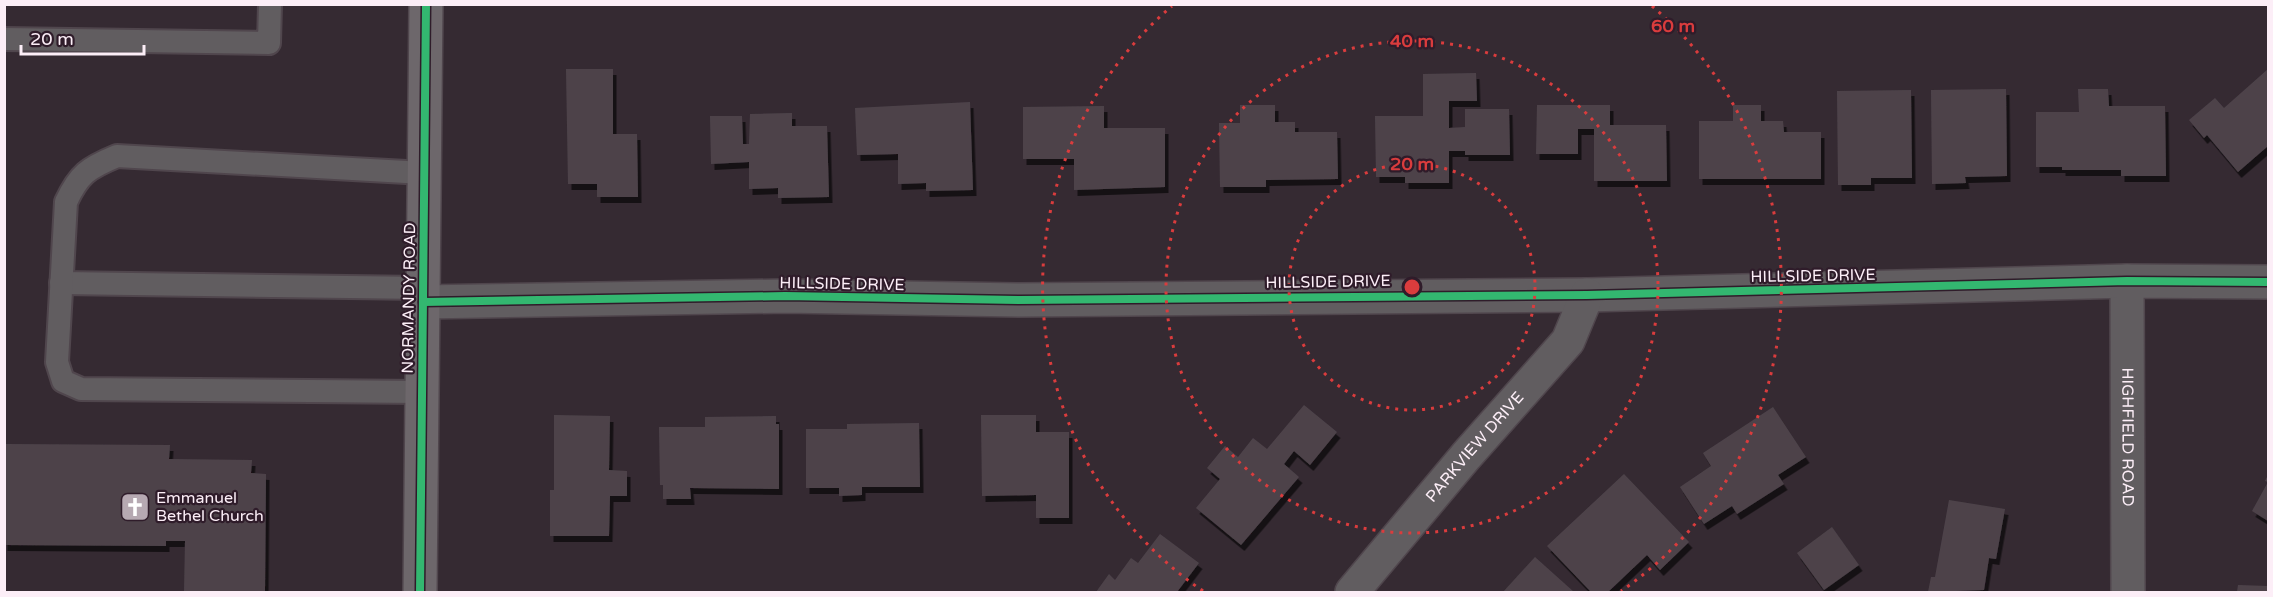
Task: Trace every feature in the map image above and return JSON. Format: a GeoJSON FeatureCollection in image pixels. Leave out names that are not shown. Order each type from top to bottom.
{"type":"FeatureCollection","features":[{"type":"Feature","properties":{"kind":"street","name":"NORMANDY ROAD"},"geometry":{"type":"LineString","coordinates":[[420,592],[426,4]]}},
{"type":"Feature","properties":{"kind":"street","name":"HILLSIDE DRIVE"},"geometry":{"type":"LineString","coordinates":[[423,295],[785,296],[1019,300],[1587,295],[2127,281],[2268,282]]}},
{"type":"Feature","properties":{"kind":"street","name":"HIGHFIELD ROAD"},"geometry":{"type":"LineString","coordinates":[[2127,281],[2128,592]]}},
{"type":"Feature","properties":{"kind":"street","name":"PARKVIEW DRIVE"},"geometry":{"type":"LineString","coordinates":[[1352,592],[1466,456],[1568,341],[1587,295]]}},
{"type":"Feature","properties":{"kind":"lane"},"geometry":{"type":"LineString","coordinates":[[4,39],[269,43],[270,4]]}},
{"type":"Feature","properties":{"kind":"lane"},"geometry":{"type":"LineString","coordinates":[[422,392],[81,389],[63,381],[57,362],[66,202],[74,185],[88,168],[117,156],[424,173]]}},
{"type":"Feature","properties":{"kind":"lane"},"geometry":{"type":"LineString","coordinates":[[61,283],[423,295]]}},
{"type":"Feature","properties":{"kind":"building"},"geometry":{"type":"Polygon","coordinates":[[[566,69],[613,69],[613,134],[637,134],[638,197],[597,197],[597,184],[568,184],[566,69]]]}},
{"type":"Feature","properties":{"kind":"building"},"geometry":{"type":"Polygon","coordinates":[[[2268,69],[2268,146],[2238,172],[2207,135],[2204,138],[2189,120],[2215,98],[2224,108],[2268,69]]]}},
{"type":"Feature","properties":{"kind":"building"},"geometry":{"type":"Polygon","coordinates":[[[1476,73],[1477,101],[1449,101],[1449,128],[1465,127],[1465,109],[1509,109],[1510,155],[1465,155],[1465,151],[1449,151],[1449,183],[1405,183],[1405,177],[1376,177],[1375,116],[1423,116],[1423,74],[1476,73]]]}},
{"type":"Feature","properties":{"kind":"building"},"geometry":{"type":"Polygon","coordinates":[[[2006,89],[2007,176],[1965,177],[1966,183],[1932,184],[1931,90],[2006,89]]]}},
{"type":"Feature","properties":{"kind":"building"},"geometry":{"type":"Polygon","coordinates":[[[2078,89],[2108,89],[2109,106],[2165,106],[2166,176],[2121,176],[2121,170],[2062,170],[2062,167],[2036,167],[2036,112],[2079,112],[2078,89]]]}},
{"type":"Feature","properties":{"kind":"building"},"geometry":{"type":"Polygon","coordinates":[[[1911,90],[1912,178],[1871,178],[1871,185],[1838,185],[1837,91],[1911,90]]]}},
{"type":"Feature","properties":{"kind":"building"},"geometry":{"type":"Polygon","coordinates":[[[970,102],[973,190],[926,191],[926,183],[898,184],[898,154],[857,155],[855,108],[970,102]]]}},
{"type":"Feature","properties":{"kind":"building"},"geometry":{"type":"Polygon","coordinates":[[[1240,105],[1275,105],[1275,122],[1295,122],[1295,132],[1337,132],[1338,179],[1266,180],[1266,187],[1220,187],[1219,123],[1240,123],[1240,105]]]}},
{"type":"Feature","properties":{"kind":"building"},"geometry":{"type":"Polygon","coordinates":[[[1537,105],[1610,105],[1610,125],[1666,125],[1667,181],[1594,181],[1594,129],[1578,129],[1578,154],[1536,154],[1537,105]]]}},
{"type":"Feature","properties":{"kind":"building"},"geometry":{"type":"Polygon","coordinates":[[[1733,105],[1761,105],[1761,121],[1783,121],[1784,132],[1821,132],[1821,179],[1699,179],[1699,121],[1733,121],[1733,105]]]}},
{"type":"Feature","properties":{"kind":"building"},"geometry":{"type":"Polygon","coordinates":[[[1104,106],[1104,128],[1165,128],[1165,187],[1074,190],[1074,159],[1023,159],[1023,107],[1104,106]]]}},
{"type":"Feature","properties":{"kind":"building"},"geometry":{"type":"Polygon","coordinates":[[[792,113],[792,126],[827,126],[829,197],[778,198],[778,188],[749,189],[749,162],[711,164],[710,116],[742,116],[743,144],[749,144],[750,114],[792,113]]]}},
{"type":"Feature","properties":{"kind":"building"},"geometry":{"type":"Polygon","coordinates":[[[1304,405],[1337,432],[1310,465],[1294,451],[1284,464],[1299,477],[1241,545],[1196,508],[1220,479],[1207,468],[1225,446],[1238,457],[1253,438],[1267,449],[1304,405]]]}},
{"type":"Feature","properties":{"kind":"building"},"geometry":{"type":"Polygon","coordinates":[[[1773,407],[1806,457],[1778,475],[1784,484],[1737,514],[1732,506],[1704,524],[1680,487],[1711,466],[1703,453],[1773,407]]]}},
{"type":"Feature","properties":{"kind":"building"},"geometry":{"type":"Polygon","coordinates":[[[554,415],[610,416],[609,470],[627,471],[627,496],[610,496],[609,536],[550,536],[550,490],[554,490],[554,415]]]}},
{"type":"Feature","properties":{"kind":"building"},"geometry":{"type":"Polygon","coordinates":[[[981,415],[1036,415],[1036,432],[1069,432],[1069,518],[1036,518],[1036,495],[982,496],[981,415]]]}},
{"type":"Feature","properties":{"kind":"building"},"geometry":{"type":"Polygon","coordinates":[[[776,416],[776,424],[779,424],[779,489],[690,488],[691,499],[663,499],[663,485],[660,485],[659,427],[705,427],[705,417],[776,416]]]}},
{"type":"Feature","properties":{"kind":"building"},"geometry":{"type":"Polygon","coordinates":[[[919,423],[920,487],[862,487],[862,495],[839,496],[839,488],[806,488],[806,429],[847,429],[847,424],[919,423]]]}},
{"type":"Feature","properties":{"kind":"building","name":"Emmanuel Bethel Church"},"geometry":{"type":"Polygon","coordinates":[[[4,444],[170,445],[169,459],[252,460],[251,473],[266,474],[265,592],[184,592],[185,541],[166,541],[166,546],[4,545],[4,444]]]}},
{"type":"Feature","properties":{"kind":"building"},"geometry":{"type":"Polygon","coordinates":[[[1624,474],[1689,542],[1660,570],[1647,555],[1608,592],[1591,592],[1547,546],[1624,474]]]}},
{"type":"Feature","properties":{"kind":"building"},"geometry":{"type":"Polygon","coordinates":[[[2268,482],[2268,521],[2252,511],[2268,482]]]}},
{"type":"Feature","properties":{"kind":"building"},"geometry":{"type":"Polygon","coordinates":[[[1949,500],[2005,509],[1996,559],[1989,558],[1984,590],[1928,592],[1931,577],[1935,577],[1949,500]]]}},
{"type":"Feature","properties":{"kind":"building"},"geometry":{"type":"Polygon","coordinates":[[[1832,527],[1859,565],[1824,590],[1797,553],[1832,527]]]}},
{"type":"Feature","properties":{"kind":"building"},"geometry":{"type":"Polygon","coordinates":[[[1160,534],[1199,563],[1177,592],[1096,592],[1109,574],[1115,580],[1131,558],[1138,563],[1160,534]]]}},
{"type":"Feature","properties":{"kind":"building"},"geometry":{"type":"Polygon","coordinates":[[[1535,557],[1574,592],[1503,592],[1535,557]]]}},
{"type":"Feature","properties":{"kind":"building"},"geometry":{"type":"Polygon","coordinates":[[[2238,585],[2268,586],[2268,592],[2237,592],[2238,585]]]}},
{"type":"Feature","properties":{"kind":"cycle path"},"geometry":{"type":"LineString","coordinates":[[420,592],[426,4]]}},
{"type":"Feature","properties":{"kind":"cycle path"},"geometry":{"type":"LineString","coordinates":[[423,302],[785,296],[1019,300],[1587,295],[2127,281],[2268,282]]}},
{"type":"Feature","properties":{"kind":"place","name":"Emmanuel Bethel Church"},"geometry":{"type":"Point","coordinates":[135,507]}}]}
